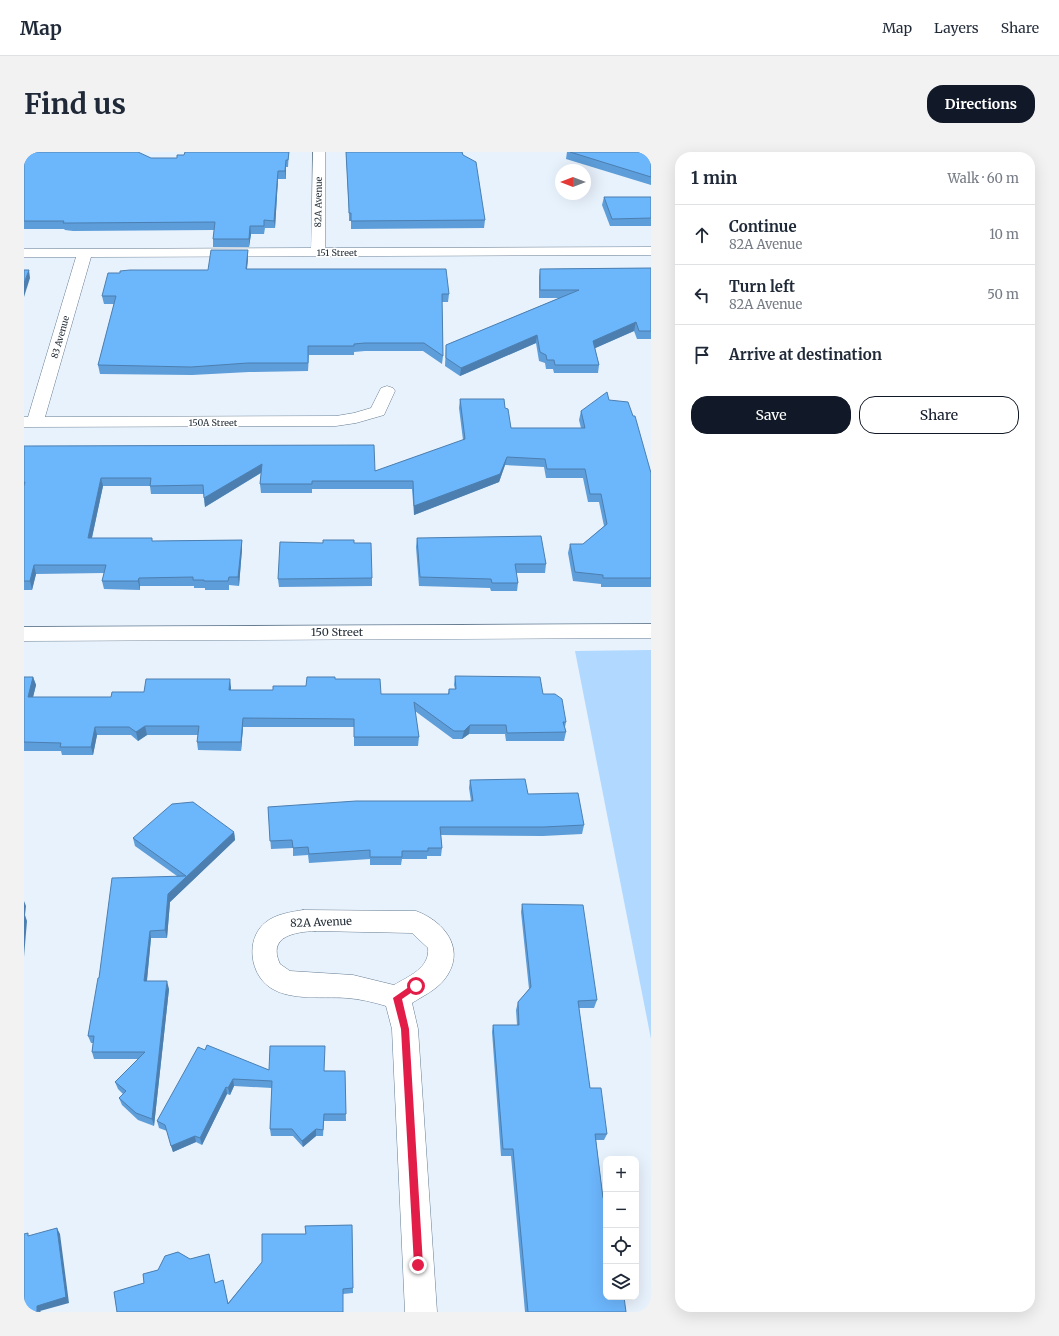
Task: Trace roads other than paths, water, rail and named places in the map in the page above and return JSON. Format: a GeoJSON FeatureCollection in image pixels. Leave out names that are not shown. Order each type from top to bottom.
{"type":"FeatureCollection","features":[{"type":"Feature","properties":{"kind":"street","name":"82A Avenue"},"geometry":{"type":"LineString","coordinates":[[318,252],[319,152]]}},
{"type":"Feature","properties":{"kind":"street","name":"151 Street"},"geometry":{"type":"LineString","coordinates":[[24,253],[651,251]]}},
{"type":"Feature","properties":{"kind":"street","name":"83 Avenue"},"geometry":{"type":"LineString","coordinates":[[30,422],[85,252]]}},
{"type":"Feature","properties":{"kind":"street","name":"150A Street"},"geometry":{"type":"LineString","coordinates":[[30,422],[336,421],[356,418],[378,411],[387,391]]}},
{"type":"Feature","properties":{"kind":"street","name":"150 Street"},"geometry":{"type":"LineString","coordinates":[[24,634],[651,631]]}},
{"type":"Feature","properties":{"kind":"street","name":"82A Avenue"},"geometry":{"type":"LineString","coordinates":[[347,921],[416,922],[426,928],[438,941],[442,948],[440,966],[433,973],[397,998],[368,989],[346,986],[301,984],[275,977],[269,972],[265,958],[264,951],[268,937],[273,929],[288,923],[347,921]]}},
{"type":"Feature","properties":{"kind":"street"},"geometry":{"type":"LineString","coordinates":[[397,998],[405,1029],[421,1312]]}}]}
